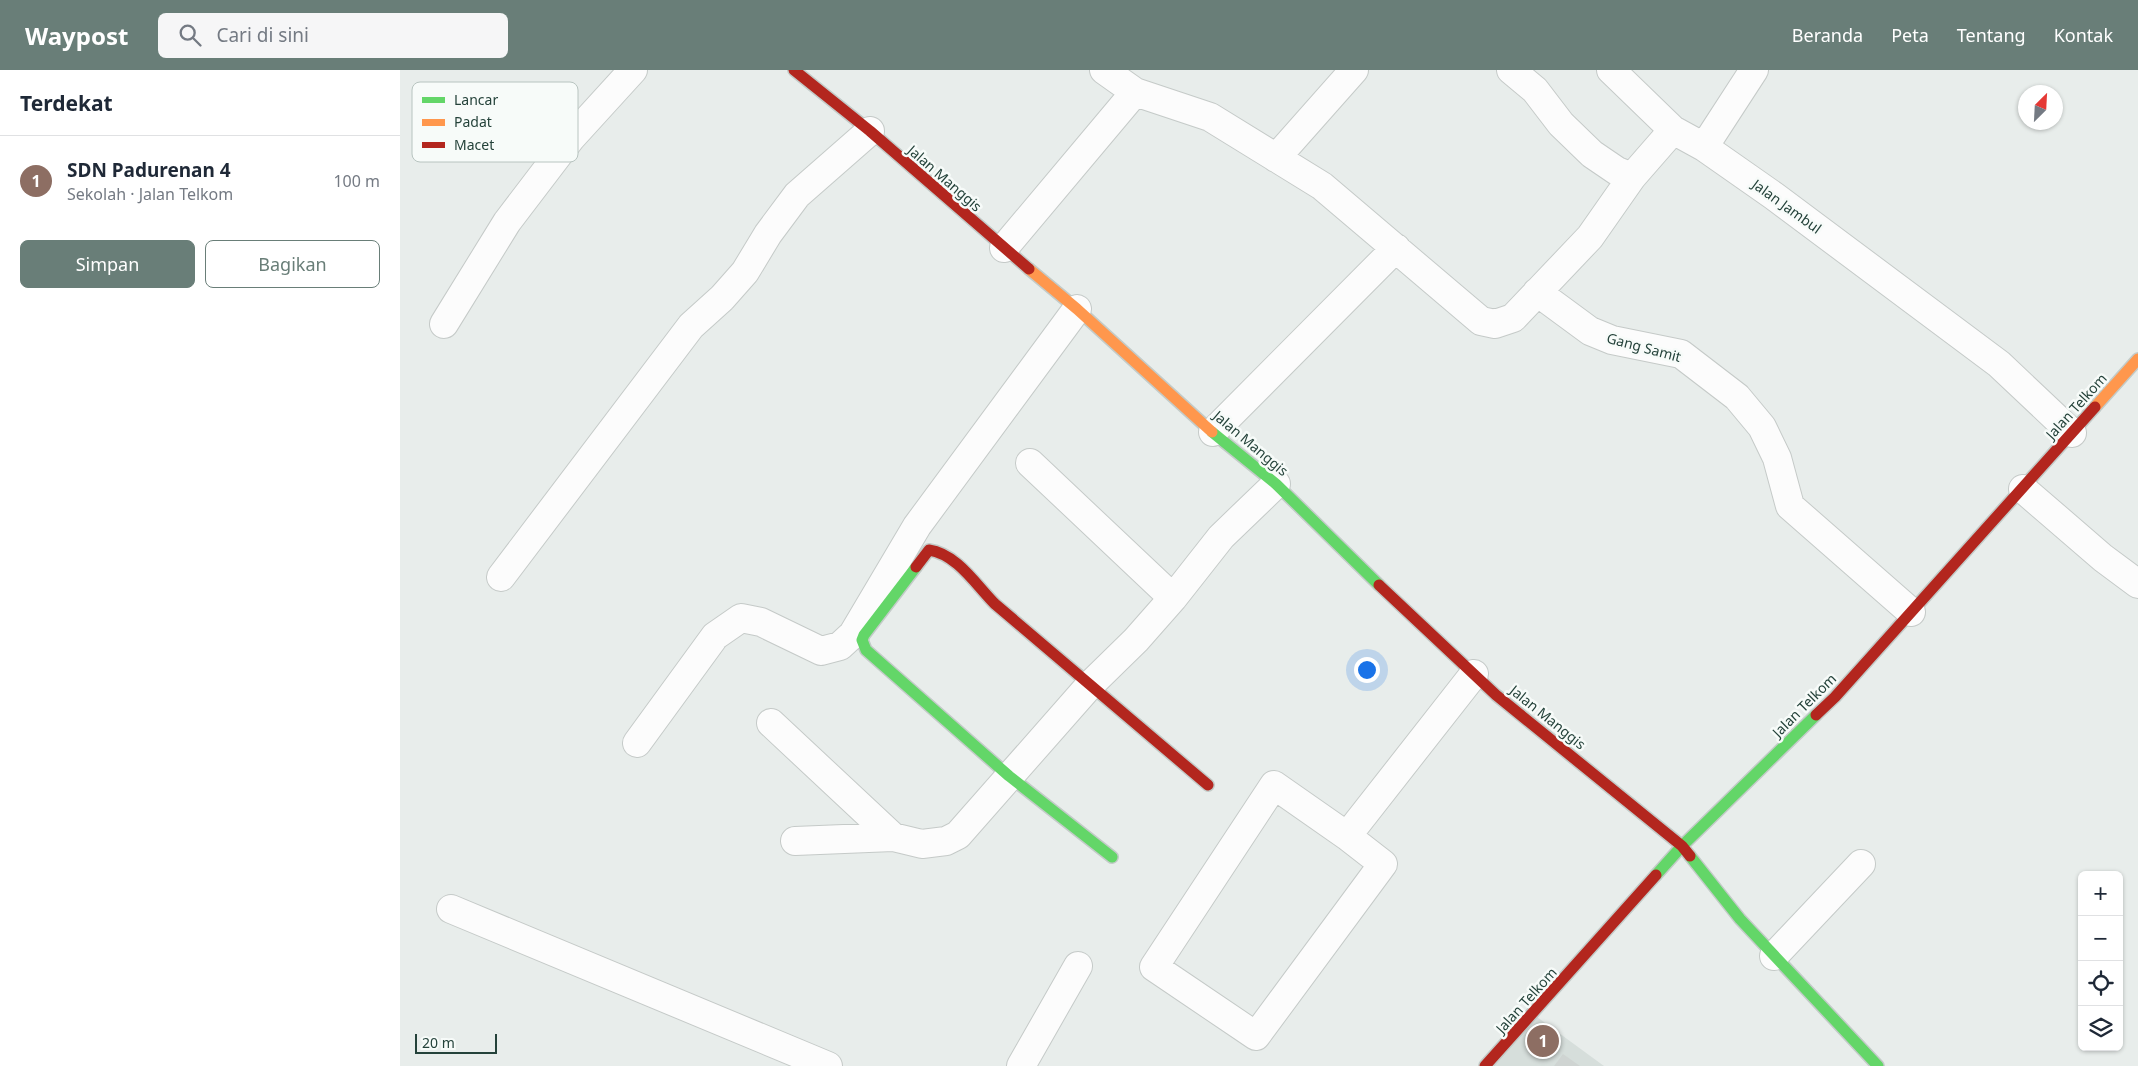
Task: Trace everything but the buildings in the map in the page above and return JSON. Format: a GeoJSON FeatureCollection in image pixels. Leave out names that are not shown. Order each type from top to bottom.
{"type":"FeatureCollection","features":[{"type":"Feature","properties":{"kind":"street"},"geometry":{"type":"LineString","coordinates":[[578,130],[633,70]]}},
{"type":"Feature","properties":{"kind":"street","name":"Jalan Manggis"},"geometry":{"type":"LineString","coordinates":[[794,70],[870,132],[1077,309],[1213,432],[1276,484],[1424,629],[1496,695],[1682,846],[1740,919],[1878,1066]]}},
{"type":"Feature","properties":{"kind":"street"},"geometry":{"type":"LineString","coordinates":[[1104,70],[1135,92],[1210,117],[1322,186],[1481,321],[1495,324],[1513,318],[1590,237],[1632,178],[1673,130]]}},
{"type":"Feature","properties":{"kind":"street"},"geometry":{"type":"LineString","coordinates":[[1276,158],[1354,70]]}},
{"type":"Feature","properties":{"kind":"street"},"geometry":{"type":"LineString","coordinates":[[1511,70],[1535,90],[1561,124],[1592,154],[1617,171],[1632,178]]}},
{"type":"Feature","properties":{"kind":"street","name":"Jalan Jambul"},"geometry":{"type":"LineString","coordinates":[[1611,70],[1673,130],[1704,147],[1774,196],[1999,364],[2072,433]]}},
{"type":"Feature","properties":{"kind":"street"},"geometry":{"type":"LineString","coordinates":[[1704,147],[1754,70]]}},
{"type":"Feature","properties":{"kind":"street"},"geometry":{"type":"LineString","coordinates":[[1004,248],[1135,92]]}},
{"type":"Feature","properties":{"kind":"street"},"geometry":{"type":"LineString","coordinates":[[500,577],[691,326],[722,298],[745,272],[768,234],[797,195],[870,132]]}},
{"type":"Feature","properties":{"kind":"street"},"geometry":{"type":"LineString","coordinates":[[444,324],[507,222],[553,162]]}},
{"type":"Feature","properties":{"kind":"street"},"geometry":{"type":"LineString","coordinates":[[1213,432],[1396,248]]}},
{"type":"Feature","properties":{"kind":"street","name":"Gang Samit"},"geometry":{"type":"LineString","coordinates":[[1537,292],[1590,331],[1612,340],[1681,354],[1737,397],[1762,427],[1777,458],[1790,506],[1911,612]]}},
{"type":"Feature","properties":{"kind":"street"},"geometry":{"type":"LineString","coordinates":[[637,744],[715,636],[741,618],[761,622],[821,651],[840,646],[853,634],[917,526],[1077,309]]}},
{"type":"Feature","properties":{"kind":"street","name":"Jalan Telkom"},"geometry":{"type":"LineString","coordinates":[[1485,1066],[1682,846],[1835,696],[2138,359]]}},
{"type":"Feature","properties":{"kind":"street"},"geometry":{"type":"LineString","coordinates":[[1030,463],[1174,598]]}},
{"type":"Feature","properties":{"kind":"street"},"geometry":{"type":"LineString","coordinates":[[795,841],[893,837],[922,844],[946,841],[958,835],[1090,685],[1136,640],[1174,598],[1221,537],[1276,484]]}},
{"type":"Feature","properties":{"kind":"street"},"geometry":{"type":"LineString","coordinates":[[2023,489],[2103,558],[2138,584]]}},
{"type":"Feature","properties":{"kind":"street"},"geometry":{"type":"LineString","coordinates":[[1112,857],[1009,776],[872,658],[862,644],[864,635],[929,550],[934,549],[947,556],[994,602],[1090,685],[1143,726],[1208,785]]}},
{"type":"Feature","properties":{"kind":"street"},"geometry":{"type":"LineString","coordinates":[[1347,836],[1474,674]]}},
{"type":"Feature","properties":{"kind":"street"},"geometry":{"type":"LineString","coordinates":[[771,723],[893,837]]}},
{"type":"Feature","properties":{"kind":"street"},"geometry":{"type":"LineString","coordinates":[[1274,785],[1347,836],[1382,864],[1256,1036],[1154,967],[1274,785]]}},
{"type":"Feature","properties":{"kind":"street"},"geometry":{"type":"LineString","coordinates":[[1774,956],[1861,864]]}},
{"type":"Feature","properties":{"kind":"street"},"geometry":{"type":"LineString","coordinates":[[451,909],[828,1066]]}},
{"type":"Feature","properties":{"kind":"street"},"geometry":{"type":"LineString","coordinates":[[1021,1066],[1078,966]]}},
{"type":"Feature","properties":{"kind":"shaded area"},"geometry":{"type":"Polygon","coordinates":[[[1537,1017],[1604,1066],[1494,1066],[1537,1017]]]}},
{"type":"Feature","properties":{"kind":"traffic: fast"},"geometry":{"type":"LineString","coordinates":[[1212,432],[1276,484],[1379,585]]}},
{"type":"Feature","properties":{"kind":"traffic: fast"},"geometry":{"type":"LineString","coordinates":[[916,567],[864,635],[862,640],[866,650],[1009,776],[1112,857]]}},
{"type":"Feature","properties":{"kind":"traffic: fast"},"geometry":{"type":"LineString","coordinates":[[1656,875],[1682,846],[1816,715]]}},
{"type":"Feature","properties":{"kind":"traffic: fast"},"geometry":{"type":"LineString","coordinates":[[1690,856],[1740,919],[1878,1066]]}},
{"type":"Feature","properties":{"kind":"traffic: slow"},"geometry":{"type":"LineString","coordinates":[[1029,269],[1077,309],[1212,432]]}},
{"type":"Feature","properties":{"kind":"traffic: slow"},"geometry":{"type":"LineString","coordinates":[[2095,407],[2138,359]]}},
{"type":"Feature","properties":{"kind":"traffic: jam"},"geometry":{"type":"LineString","coordinates":[[794,70],[870,131],[1029,269]]}},
{"type":"Feature","properties":{"kind":"traffic: jam"},"geometry":{"type":"LineString","coordinates":[[1816,715],[1835,697],[2095,407]]}},
{"type":"Feature","properties":{"kind":"traffic: jam"},"geometry":{"type":"LineString","coordinates":[[916,567],[929,550],[948,557],[965,571],[995,604],[1208,785]]}},
{"type":"Feature","properties":{"kind":"traffic: jam"},"geometry":{"type":"LineString","coordinates":[[1379,585],[1496,695],[1682,846],[1690,856]]}},
{"type":"Feature","properties":{"kind":"traffic: jam"},"geometry":{"type":"LineString","coordinates":[[1485,1066],[1656,875]]}},
{"type":"Feature","properties":{"kind":"place","name":"SDN Padurenan 4"},"geometry":{"type":"Point","coordinates":[1543,1041]}}]}
